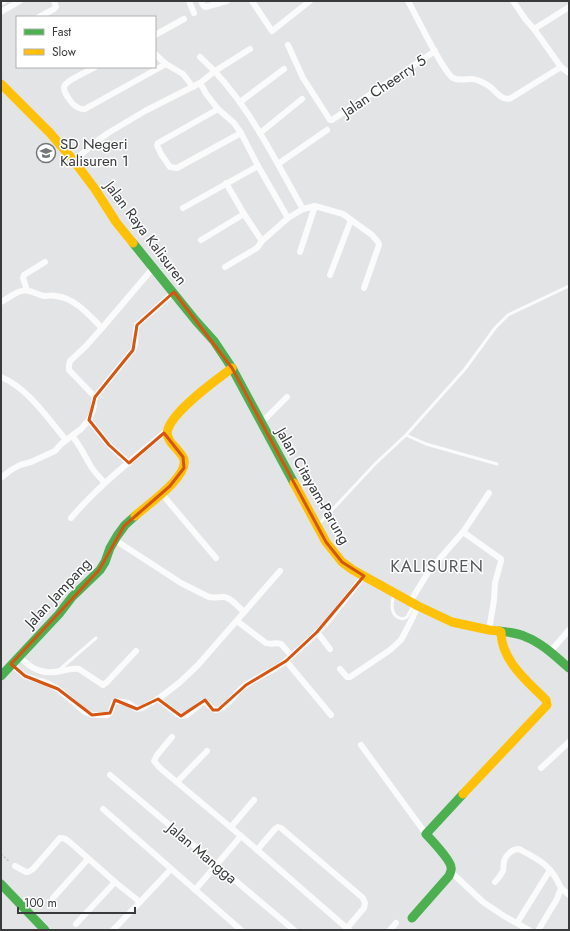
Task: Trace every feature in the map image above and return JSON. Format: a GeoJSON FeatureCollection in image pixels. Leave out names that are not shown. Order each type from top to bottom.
{"type":"FeatureCollection","features":[{"type":"Feature","properties":{"kind":"street"},"geometry":{"type":"LineString","coordinates":[[1,12],[20,1]]}},
{"type":"Feature","properties":{"kind":"street"},"geometry":{"type":"LineString","coordinates":[[41,16],[56,7],[54,1]]}},
{"type":"Feature","properties":{"kind":"street"},"geometry":{"type":"LineString","coordinates":[[189,1],[194,13]]}},
{"type":"Feature","properties":{"kind":"street"},"geometry":{"type":"LineString","coordinates":[[201,1],[205,7],[227,1]]}},
{"type":"Feature","properties":{"kind":"street"},"geometry":{"type":"LineString","coordinates":[[252,1],[272,31],[310,1]]}},
{"type":"Feature","properties":{"kind":"street"},"geometry":{"type":"LineString","coordinates":[[408,1],[449,75],[458,80],[478,80],[489,86],[506,99],[511,98],[561,67]]}},
{"type":"Feature","properties":{"kind":"street"},"geometry":{"type":"LineString","coordinates":[[513,1],[561,67],[569,73]]}},
{"type":"Feature","properties":{"kind":"street"},"geometry":{"type":"LineString","coordinates":[[534,29],[569,7]]}},
{"type":"Feature","properties":{"kind":"street"},"geometry":{"type":"LineString","coordinates":[[156,34],[184,19]]}},
{"type":"Feature","properties":{"kind":"street","name":"Jalan Cheerry 5"},"geometry":{"type":"LineString","coordinates":[[288,45],[303,78],[330,120],[435,51]]}},
{"type":"Feature","properties":{"kind":"street"},"geometry":{"type":"LineString","coordinates":[[74,161],[93,144],[108,134],[145,111],[200,84],[215,71],[250,49]]}},
{"type":"Feature","properties":{"kind":"street"},"geometry":{"type":"LineString","coordinates":[[156,55],[166,64],[183,74],[193,87]]}},
{"type":"Feature","properties":{"kind":"street"},"geometry":{"type":"LineString","coordinates":[[200,57],[215,71],[240,102],[304,208]]}},
{"type":"Feature","properties":{"kind":"street"},"geometry":{"type":"LineString","coordinates":[[94,68],[66,83],[64,88],[72,102],[82,110],[86,110],[166,64]]}},
{"type":"Feature","properties":{"kind":"street"},"geometry":{"type":"LineString","coordinates":[[240,102],[284,69]]}},
{"type":"Feature","properties":{"kind":"street","name":"Jalan Raya Kalisuren"},"geometry":{"type":"LineString","coordinates":[[1,84],[45,128],[74,161],[95,189],[116,222],[214,341],[232,368]]}},
{"type":"Feature","properties":{"kind":"street"},"geometry":{"type":"LineString","coordinates":[[200,84],[206,96],[234,123],[241,133],[288,218]]}},
{"type":"Feature","properties":{"kind":"street"},"geometry":{"type":"LineString","coordinates":[[260,133],[302,99]]}},
{"type":"Feature","properties":{"kind":"street"},"geometry":{"type":"LineString","coordinates":[[218,109],[158,143],[157,145],[161,154],[170,167],[177,168],[241,133]]}},
{"type":"Feature","properties":{"kind":"street"},"geometry":{"type":"LineString","coordinates":[[278,164],[327,130]]}},
{"type":"Feature","properties":{"kind":"street"},"geometry":{"type":"LineString","coordinates":[[183,208],[258,166]]}},
{"type":"Feature","properties":{"kind":"street"},"geometry":{"type":"LineString","coordinates":[[226,183],[262,241]]}},
{"type":"Feature","properties":{"kind":"street"},"geometry":{"type":"LineString","coordinates":[[300,252],[315,206]]}},
{"type":"Feature","properties":{"kind":"street"},"geometry":{"type":"LineString","coordinates":[[225,267],[257,248],[262,241],[288,218],[304,208],[315,206],[343,214],[372,235],[379,244],[364,288]]}},
{"type":"Feature","properties":{"kind":"street"},"geometry":{"type":"LineString","coordinates":[[201,240],[244,214]]}},
{"type":"Feature","properties":{"kind":"street"},"geometry":{"type":"LineString","coordinates":[[330,275],[351,220]]}},
{"type":"Feature","properties":{"kind":"street"},"geometry":{"type":"LineString","coordinates":[[27,290],[23,278],[24,275],[45,262]]}},
{"type":"Feature","properties":{"kind":"street"},"geometry":{"type":"LineString","coordinates":[[95,397],[72,373],[69,365],[70,361],[86,346],[153,268]]}},
{"type":"Feature","properties":{"kind":"street"},"geometry":{"type":"LineString","coordinates":[[1,302],[17,292],[27,290],[40,295],[55,295],[69,300],[83,309],[102,328]]}},
{"type":"Feature","properties":{"kind":"street"},"geometry":{"type":"LineString","coordinates":[[1,478],[20,465],[31,462],[55,451],[66,440],[81,429],[89,420],[93,410],[95,397],[133,350],[136,339],[137,325],[140,320],[152,312],[174,292]]}},
{"type":"Feature","properties":{"kind":"street"},"geometry":{"type":"LineString","coordinates":[[71,518],[105,483],[166,431],[172,421],[193,399],[232,368]]}},
{"type":"Feature","properties":{"kind":"street","name":"Jalan Citayam-Parung"},"geometry":{"type":"LineString","coordinates":[[232,368],[326,542],[342,562],[353,570],[414,604],[452,622],[525,636],[550,652],[569,668]]}},
{"type":"Feature","properties":{"kind":"street"},"geometry":{"type":"LineString","coordinates":[[1,377],[19,387],[66,440]]}},
{"type":"Feature","properties":{"kind":"street"},"geometry":{"type":"LineString","coordinates":[[261,423],[287,397]]}},
{"type":"Feature","properties":{"kind":"street"},"geometry":{"type":"LineString","coordinates":[[89,420],[109,445],[129,462]]}},
{"type":"Feature","properties":{"kind":"street","name":"Jalan Jampang"},"geometry":{"type":"LineString","coordinates":[[1,676],[104,564],[110,548],[124,526],[176,480],[184,468],[184,460],[168,439],[166,431]]}},
{"type":"Feature","properties":{"kind":"street"},"geometry":{"type":"LineString","coordinates":[[72,436],[82,448],[89,463],[96,473],[105,483]]}},
{"type":"Feature","properties":{"kind":"street"},"geometry":{"type":"LineString","coordinates":[[340,669],[348,677],[375,661],[401,640],[411,621],[414,604],[429,571],[464,532],[489,493]]}},
{"type":"Feature","properties":{"kind":"street"},"geometry":{"type":"LineString","coordinates":[[160,494],[216,558]]}},
{"type":"Feature","properties":{"kind":"street"},"geometry":{"type":"LineString","coordinates":[[464,532],[501,559],[495,583],[489,630]]}},
{"type":"Feature","properties":{"kind":"street"},"geometry":{"type":"LineString","coordinates":[[115,540],[182,583],[209,597],[227,598],[244,612]]}},
{"type":"Feature","properties":{"kind":"street"},"geometry":{"type":"LineString","coordinates":[[11,664],[25,676],[47,683],[58,689],[85,712],[92,715],[107,715],[110,713],[115,701],[128,703],[137,709],[142,708],[158,699],[179,683],[198,665],[280,571]]}},
{"type":"Feature","properties":{"kind":"street"},"geometry":{"type":"LineString","coordinates":[[158,699],[181,716],[187,715],[203,702],[208,703],[214,710],[217,710],[225,705],[246,685],[286,661],[327,622],[364,576]]}},
{"type":"Feature","properties":{"kind":"street"},"geometry":{"type":"LineString","coordinates":[[237,621],[266,643],[271,645],[278,643],[281,644],[291,655]]}},
{"type":"Feature","properties":{"kind":"street"},"geometry":{"type":"LineString","coordinates":[[550,652],[569,630]]}},
{"type":"Feature","properties":{"kind":"street"},"geometry":{"type":"LineString","coordinates":[[317,632],[330,649]]}},
{"type":"Feature","properties":{"kind":"street"},"geometry":{"type":"LineString","coordinates":[[426,834],[547,705],[546,700],[521,674],[508,657],[502,646],[501,632]]}},
{"type":"Feature","properties":{"kind":"street"},"geometry":{"type":"LineString","coordinates":[[18,656],[32,668],[41,672],[58,672],[75,668],[104,685],[136,651]]}},
{"type":"Feature","properties":{"kind":"street"},"geometry":{"type":"LineString","coordinates":[[286,661],[331,715]]}},
{"type":"Feature","properties":{"kind":"street"},"geometry":{"type":"LineString","coordinates":[[172,737],[154,761],[160,768],[232,827],[241,836],[257,850],[348,929],[364,908],[365,903],[363,898],[281,828],[275,828],[257,850]]}},
{"type":"Feature","properties":{"kind":"street"},"geometry":{"type":"LineString","coordinates":[[541,768],[569,742]]}},
{"type":"Feature","properties":{"kind":"street"},"geometry":{"type":"LineString","coordinates":[[361,745],[426,834],[449,861],[451,866],[449,876],[412,918]]}},
{"type":"Feature","properties":{"kind":"street"},"geometry":{"type":"LineString","coordinates":[[177,782],[207,751]]}},
{"type":"Feature","properties":{"kind":"street","name":"Jalan Mangga"},"geometry":{"type":"LineString","coordinates":[[110,775],[294,930]]}},
{"type":"Feature","properties":{"kind":"street"},"geometry":{"type":"LineString","coordinates":[[232,827],[254,800]]}},
{"type":"Feature","properties":{"kind":"street"},"geometry":{"type":"LineString","coordinates":[[103,809],[241,930]]}},
{"type":"Feature","properties":{"kind":"street"},"geometry":{"type":"LineString","coordinates":[[195,890],[241,836]]}},
{"type":"Feature","properties":{"kind":"street"},"geometry":{"type":"LineString","coordinates":[[15,866],[26,872],[30,871],[60,838],[62,838],[67,840],[114,882],[140,902]]}},
{"type":"Feature","properties":{"kind":"street"},"geometry":{"type":"LineString","coordinates":[[495,882],[504,869],[504,860],[506,857],[515,849],[519,849],[546,866],[557,879],[561,888],[569,895]]}},
{"type":"Feature","properties":{"kind":"street"},"geometry":{"type":"LineString","coordinates":[[53,898],[88,859]]}},
{"type":"Feature","properties":{"kind":"street"},"geometry":{"type":"LineString","coordinates":[[113,930],[171,869]]}},
{"type":"Feature","properties":{"kind":"street"},"geometry":{"type":"LineString","coordinates":[[517,924],[550,870]]}},
{"type":"Feature","properties":{"kind":"street"},"geometry":{"type":"LineString","coordinates":[[451,872],[482,902],[529,930]]}},
{"type":"Feature","properties":{"kind":"street"},"geometry":{"type":"LineString","coordinates":[[76,924],[114,882]]}},
{"type":"Feature","properties":{"kind":"street"},"geometry":{"type":"LineString","coordinates":[[1,884],[45,930]]}},
{"type":"Feature","properties":{"kind":"street"},"geometry":{"type":"LineString","coordinates":[[540,930],[557,900],[561,888]]}},
{"type":"Feature","properties":{"kind":"street"},"geometry":{"type":"LineString","coordinates":[[390,930],[396,923]]}},
{"type":"Feature","properties":{"kind":"lane"},"geometry":{"type":"LineString","coordinates":[[317,526],[375,464],[406,435],[465,369],[495,328],[508,315],[569,286]]}},
{"type":"Feature","properties":{"kind":"lane"},"geometry":{"type":"LineString","coordinates":[[406,435],[426,444],[497,464]]}},
{"type":"Feature","properties":{"kind":"lane"},"geometry":{"type":"LineString","coordinates":[[394,593],[391,604],[393,611],[400,619],[407,617],[414,604]]}},
{"type":"Feature","properties":{"kind":"lane"},"geometry":{"type":"LineString","coordinates":[[58,672],[96,638]]}},
{"type":"Feature","properties":{"kind":"path"},"geometry":{"type":"LineString","coordinates":[[1,854],[15,866]]}},
{"type":"Feature","properties":{"kind":"highlighted area"},"geometry":{"type":"Polygon","coordinates":[[[174,292],[232,368],[326,542],[342,562],[364,576],[317,632],[286,661],[246,685],[218,710],[213,710],[205,700],[181,716],[158,699],[137,709],[115,700],[110,713],[92,715],[58,689],[25,676],[11,664],[99,570],[124,526],[170,486],[184,468],[183,457],[164,433],[129,463],[109,445],[89,420],[95,397],[133,350],[137,325],[174,292]]]}},
{"type":"Feature","properties":{"kind":"traffic: fast"},"geometry":{"type":"LineString","coordinates":[[133,243],[214,341],[232,368],[294,483]]}},
{"type":"Feature","properties":{"kind":"traffic: fast"},"geometry":{"type":"LineString","coordinates":[[1,676],[59,614],[72,597],[100,570],[117,536],[125,525],[135,516]]}},
{"type":"Feature","properties":{"kind":"traffic: fast"},"geometry":{"type":"LineString","coordinates":[[499,631],[523,636],[538,643],[569,668]]}},
{"type":"Feature","properties":{"kind":"traffic: fast"},"geometry":{"type":"LineString","coordinates":[[412,918],[449,876],[451,870],[448,859],[426,834],[463,794]]}},
{"type":"Feature","properties":{"kind":"traffic: fast"},"geometry":{"type":"LineString","coordinates":[[1,884],[45,930]]}},
{"type":"Feature","properties":{"kind":"traffic: slow"},"geometry":{"type":"LineString","coordinates":[[1,84],[50,133],[74,161],[95,189],[116,222],[133,243]]}},
{"type":"Feature","properties":{"kind":"traffic: slow"},"geometry":{"type":"LineString","coordinates":[[135,516],[166,490],[184,467],[183,456],[168,439],[167,432],[172,421],[178,413],[196,396],[232,368]]}},
{"type":"Feature","properties":{"kind":"traffic: slow"},"geometry":{"type":"LineString","coordinates":[[294,483],[326,542],[342,562],[353,570],[418,606],[452,622],[499,631]]}},
{"type":"Feature","properties":{"kind":"traffic: slow"},"geometry":{"type":"LineString","coordinates":[[463,794],[547,705],[546,700],[523,678],[510,661],[505,652],[501,632]]}},
{"type":"Feature","properties":{"kind":"place","name":"SD Negeri Kalisuren 1"},"geometry":{"type":"Point","coordinates":[46,153]}},
{"type":"Feature","properties":{"kind":"district","name":"KALISUREN"},"geometry":{"type":"Point","coordinates":[437,566]}}]}
